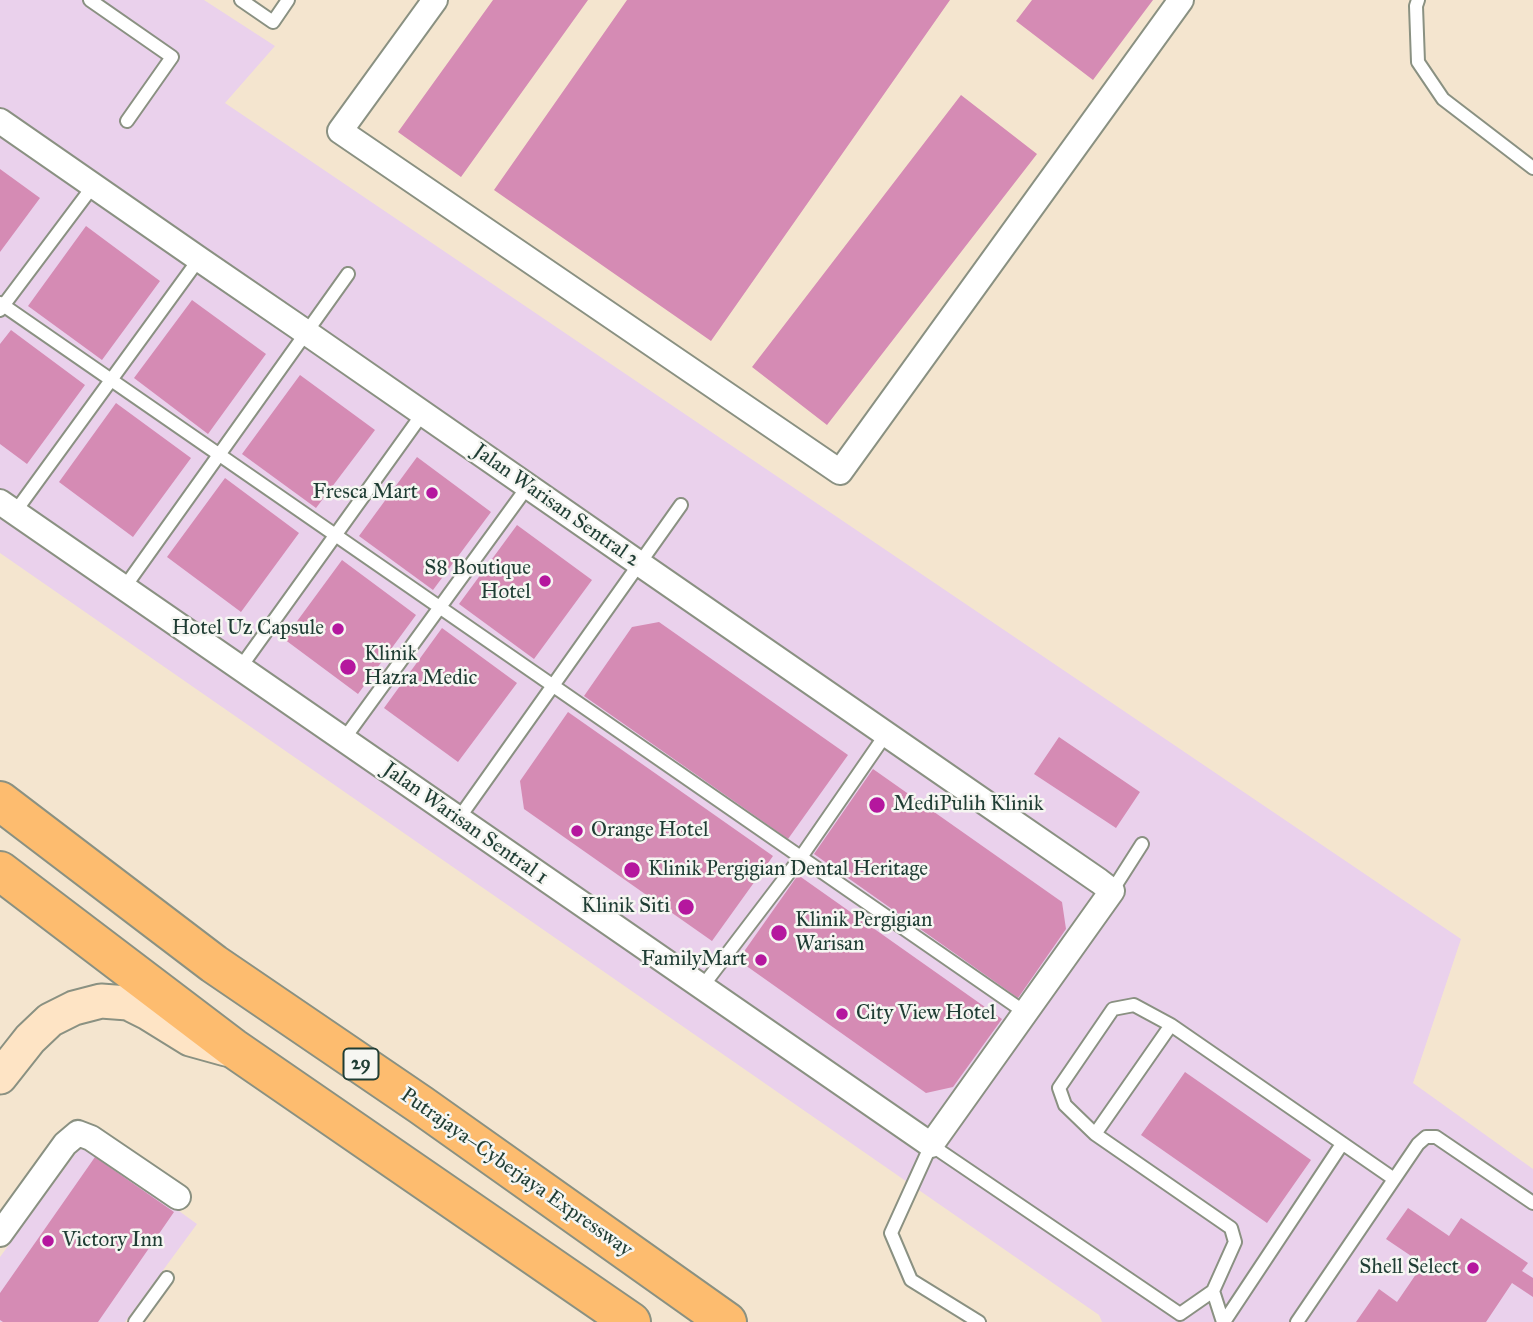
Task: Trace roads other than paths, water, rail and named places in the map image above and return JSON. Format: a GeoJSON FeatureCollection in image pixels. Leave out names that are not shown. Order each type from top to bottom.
{"type":"FeatureCollection","features":[{"type":"Feature","properties":{"kind":"highway","name":"Putrajaya–Cyberjaya Expressway"},"geometry":{"type":"LineString","coordinates":[[0,801],[214,964],[421,1105],[727,1322]]}},
{"type":"Feature","properties":{"kind":"highway"},"geometry":{"type":"LineString","coordinates":[[0,872],[243,1054],[631,1322]]}},
{"type":"Feature","properties":{"kind":"street"},"geometry":{"type":"LineString","coordinates":[[435,0],[340,131],[840,472],[1181,0]]}},
{"type":"Feature","properties":{"kind":"street","name":"Jalan Warisan Sentral 2"},"geometry":{"type":"LineString","coordinates":[[0,121],[1112,891]]}},
{"type":"Feature","properties":{"kind":"street","name":"Jalan Warisan Sentral 1"},"geometry":{"type":"LineString","coordinates":[[7,507],[931,1145]]}},
{"type":"Feature","properties":{"kind":"street"},"geometry":{"type":"LineString","coordinates":[[931,1145],[1112,891]]}},
{"type":"Feature","properties":{"kind":"street"},"geometry":{"type":"LineString","coordinates":[[0,1077],[30,1039],[50,1020],[74,1008],[101,1001],[128,1003],[190,1039],[243,1054]]}},
{"type":"Feature","properties":{"kind":"street"},"geometry":{"type":"LineString","coordinates":[[0,1234],[65,1144],[78,1133],[91,1138],[178,1197]]}},
{"type":"Feature","properties":{"kind":"lane"},"geometry":{"type":"LineString","coordinates":[[90,0],[172,57],[127,121]]}},
{"type":"Feature","properties":{"kind":"lane"},"geometry":{"type":"LineString","coordinates":[[241,0],[273,22],[288,0]]}},
{"type":"Feature","properties":{"kind":"lane"},"geometry":{"type":"LineString","coordinates":[[1418,0],[1418,62],[1443,99],[1533,168]]}},
{"type":"Feature","properties":{"kind":"lane"},"geometry":{"type":"LineString","coordinates":[[93,186],[1,306],[1026,1013]]}},
{"type":"Feature","properties":{"kind":"lane"},"geometry":{"type":"LineString","coordinates":[[7,507],[111,380],[199,259]]}},
{"type":"Feature","properties":{"kind":"lane"},"geometry":{"type":"LineString","coordinates":[[124,588],[348,274]]}},
{"type":"Feature","properties":{"kind":"lane"},"geometry":{"type":"LineString","coordinates":[[240,668],[423,413]]}},
{"type":"Feature","properties":{"kind":"lane"},"geometry":{"type":"LineString","coordinates":[[344,740],[528,486]]}},
{"type":"Feature","properties":{"kind":"lane"},"geometry":{"type":"LineString","coordinates":[[458,818],[681,505]]}},
{"type":"Feature","properties":{"kind":"lane"},"geometry":{"type":"LineString","coordinates":[[702,987],[801,857],[886,734]]}},
{"type":"Feature","properties":{"kind":"lane"},"geometry":{"type":"LineString","coordinates":[[1112,891],[1142,844]]}},
{"type":"Feature","properties":{"kind":"lane"},"geometry":{"type":"LineString","coordinates":[[979,1322],[911,1279],[891,1233],[931,1145],[1181,1318],[1213,1291],[1235,1242],[1231,1228],[1095,1134],[1065,1105],[1059,1088],[1113,1009],[1134,1005],[1171,1025],[1394,1179]]}},
{"type":"Feature","properties":{"kind":"lane"},"geometry":{"type":"LineString","coordinates":[[1095,1134],[1171,1025]]}},
{"type":"Feature","properties":{"kind":"lane"},"geometry":{"type":"LineString","coordinates":[[1297,1322],[1418,1144],[1426,1137],[1436,1137],[1533,1203]]}},
{"type":"Feature","properties":{"kind":"lane"},"geometry":{"type":"LineString","coordinates":[[1223,1322],[1342,1144]]}},
{"type":"Feature","properties":{"kind":"lane"},"geometry":{"type":"LineString","coordinates":[[135,1322],[167,1278]]}},
{"type":"Feature","properties":{"kind":"lane"},"geometry":{"type":"LineString","coordinates":[[1213,1291],[1223,1322]]}},
{"type":"Feature","properties":{"kind":"place","name":"Fresca Mart"},"geometry":{"type":"Point","coordinates":[432,493]}},
{"type":"Feature","properties":{"kind":"place","name":"S8 Boutique Hotel"},"geometry":{"type":"Point","coordinates":[545,581]}},
{"type":"Feature","properties":{"kind":"place","name":"Hotel Uz Capsule"},"geometry":{"type":"Point","coordinates":[338,629]}},
{"type":"Feature","properties":{"kind":"place","name":"Klinik Hazra Medic"},"geometry":{"type":"Point","coordinates":[348,667]}},
{"type":"Feature","properties":{"kind":"place","name":"MediPulih Klinik"},"geometry":{"type":"Point","coordinates":[877,805]}},
{"type":"Feature","properties":{"kind":"place","name":"Orange Hotel"},"geometry":{"type":"Point","coordinates":[577,831]}},
{"type":"Feature","properties":{"kind":"place","name":"Klinik Pergigian Dental Heritage"},"geometry":{"type":"Point","coordinates":[632,870]}},
{"type":"Feature","properties":{"kind":"place","name":"Klinik Siti"},"geometry":{"type":"Point","coordinates":[686,907]}},
{"type":"Feature","properties":{"kind":"place","name":"Klinik Pergigian Warisan"},"geometry":{"type":"Point","coordinates":[779,933]}},
{"type":"Feature","properties":{"kind":"place","name":"FamilyMart"},"geometry":{"type":"Point","coordinates":[761,960]}},
{"type":"Feature","properties":{"kind":"place","name":"City View Hotel"},"geometry":{"type":"Point","coordinates":[842,1014]}},
{"type":"Feature","properties":{"kind":"place","name":"Victory Inn"},"geometry":{"type":"Point","coordinates":[48,1241]}},
{"type":"Feature","properties":{"kind":"place","name":"Shell Select"},"geometry":{"type":"Point","coordinates":[1473,1268]}}]}
